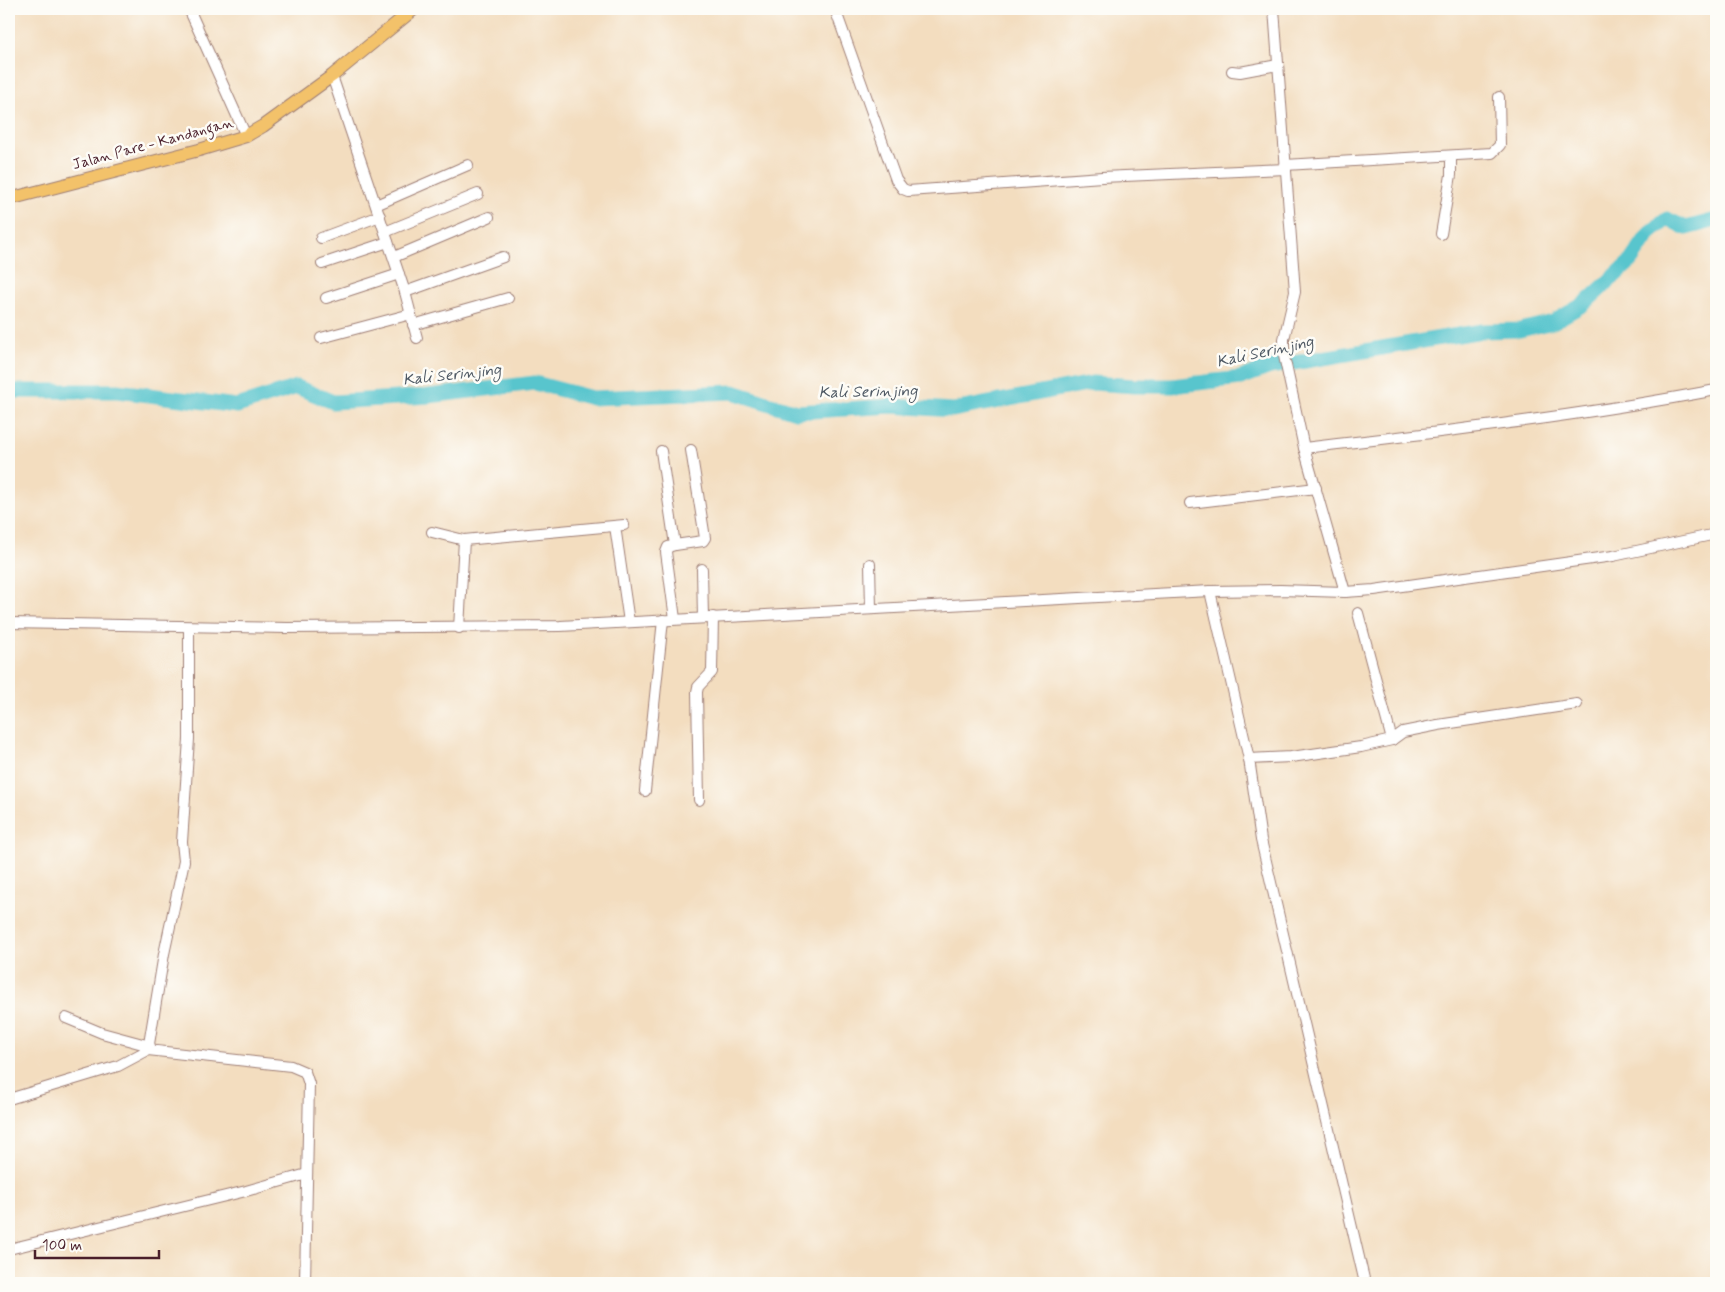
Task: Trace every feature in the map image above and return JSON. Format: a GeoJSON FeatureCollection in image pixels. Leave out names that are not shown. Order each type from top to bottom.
{"type":"FeatureCollection","features":[{"type":"Feature","properties":{"kind":"main road","name":"Jalan Pare - Kandangan"},"geometry":{"type":"LineString","coordinates":[[9,199],[246,136],[263,126],[332,76],[414,9]]}},
{"type":"Feature","properties":{"kind":"street"},"geometry":{"type":"LineString","coordinates":[[189,9],[246,136]]}},
{"type":"Feature","properties":{"kind":"street"},"geometry":{"type":"LineString","coordinates":[[835,9],[896,180],[908,192],[1064,179],[1488,154],[1500,145],[1499,97]]}},
{"type":"Feature","properties":{"kind":"street"},"geometry":{"type":"LineString","coordinates":[[1274,9],[1295,292],[1284,339],[1284,356],[1304,448],[1345,592]]}},
{"type":"Feature","properties":{"kind":"street"},"geometry":{"type":"LineString","coordinates":[[1232,71],[1240,72],[1278,65]]}},
{"type":"Feature","properties":{"kind":"street"},"geometry":{"type":"LineString","coordinates":[[332,76],[394,257],[417,338]]}},
{"type":"Feature","properties":{"kind":"street"},"geometry":{"type":"LineString","coordinates":[[1441,234],[1451,175],[1451,156]]}},
{"type":"Feature","properties":{"kind":"street"},"geometry":{"type":"LineString","coordinates":[[376,205],[468,165]]}},
{"type":"Feature","properties":{"kind":"street"},"geometry":{"type":"LineString","coordinates":[[322,264],[478,194]]}},
{"type":"Feature","properties":{"kind":"street"},"geometry":{"type":"LineString","coordinates":[[321,238],[380,216]]}},
{"type":"Feature","properties":{"kind":"street"},"geometry":{"type":"LineString","coordinates":[[394,257],[489,217]]}},
{"type":"Feature","properties":{"kind":"street"},"geometry":{"type":"LineString","coordinates":[[405,292],[503,257]]}},
{"type":"Feature","properties":{"kind":"street"},"geometry":{"type":"LineString","coordinates":[[326,298],[399,274]]}},
{"type":"Feature","properties":{"kind":"street"},"geometry":{"type":"LineString","coordinates":[[413,325],[508,298]]}},
{"type":"Feature","properties":{"kind":"street"},"geometry":{"type":"LineString","coordinates":[[320,338],[411,314]]}},
{"type":"Feature","properties":{"kind":"street"},"geometry":{"type":"LineString","coordinates":[[1304,448],[1456,430],[1631,406],[1716,390]]}},
{"type":"Feature","properties":{"kind":"street"},"geometry":{"type":"LineString","coordinates":[[675,619],[666,552],[668,547],[703,541],[705,538],[691,450]]}},
{"type":"Feature","properties":{"kind":"street"},"geometry":{"type":"LineString","coordinates":[[661,451],[675,545]]}},
{"type":"Feature","properties":{"kind":"street"},"geometry":{"type":"LineString","coordinates":[[1190,503],[1316,488]]}},
{"type":"Feature","properties":{"kind":"street"},"geometry":{"type":"LineString","coordinates":[[432,532],[464,540],[620,525],[630,622]]}},
{"type":"Feature","properties":{"kind":"street"},"geometry":{"type":"LineString","coordinates":[[9,623],[189,627],[459,628],[630,622],[1210,591],[1280,590],[1345,592],[1469,577],[1613,556],[1716,534]]}},
{"type":"Feature","properties":{"kind":"street"},"geometry":{"type":"LineString","coordinates":[[459,628],[464,540]]}},
{"type":"Feature","properties":{"kind":"street"},"geometry":{"type":"LineString","coordinates":[[870,564],[871,608]]}},
{"type":"Feature","properties":{"kind":"street"},"geometry":{"type":"LineString","coordinates":[[699,800],[697,692],[698,687],[712,672],[702,569]]}},
{"type":"Feature","properties":{"kind":"street"},"geometry":{"type":"LineString","coordinates":[[1210,591],[1249,759],[1261,840],[1364,1283]]}},
{"type":"Feature","properties":{"kind":"street"},"geometry":{"type":"LineString","coordinates":[[1358,613],[1392,740]]}},
{"type":"Feature","properties":{"kind":"street"},"geometry":{"type":"LineString","coordinates":[[645,790],[663,620]]}},
{"type":"Feature","properties":{"kind":"street"},"geometry":{"type":"LineString","coordinates":[[149,1048],[164,954],[184,861],[182,842],[190,739],[189,627]]}},
{"type":"Feature","properties":{"kind":"street"},"geometry":{"type":"LineString","coordinates":[[1249,759],[1291,757],[1352,748],[1392,740],[1403,732],[1438,725],[1577,704]]}},
{"type":"Feature","properties":{"kind":"street"},"geometry":{"type":"LineString","coordinates":[[66,1018],[102,1033],[149,1048],[286,1065],[303,1070],[309,1084],[305,1283]]}},
{"type":"Feature","properties":{"kind":"street"},"geometry":{"type":"LineString","coordinates":[[9,1099],[118,1066],[149,1048]]}},
{"type":"Feature","properties":{"kind":"street"},"geometry":{"type":"LineString","coordinates":[[9,1249],[246,1192],[308,1174]]}},
{"type":"Feature","properties":{"kind":"waterway","name":"Kali Serinjing"},"geometry":{"type":"LineString","coordinates":[[9,391],[117,391],[237,406],[297,387],[333,402],[429,396],[535,383],[592,398],[733,392],[796,412],[892,406],[953,410],[1092,383],[1172,386],[1241,378],[1270,367],[1482,331],[1520,330],[1553,322],[1584,304],[1630,262],[1649,234],[1667,219],[1686,228],[1716,220]]}}]}
